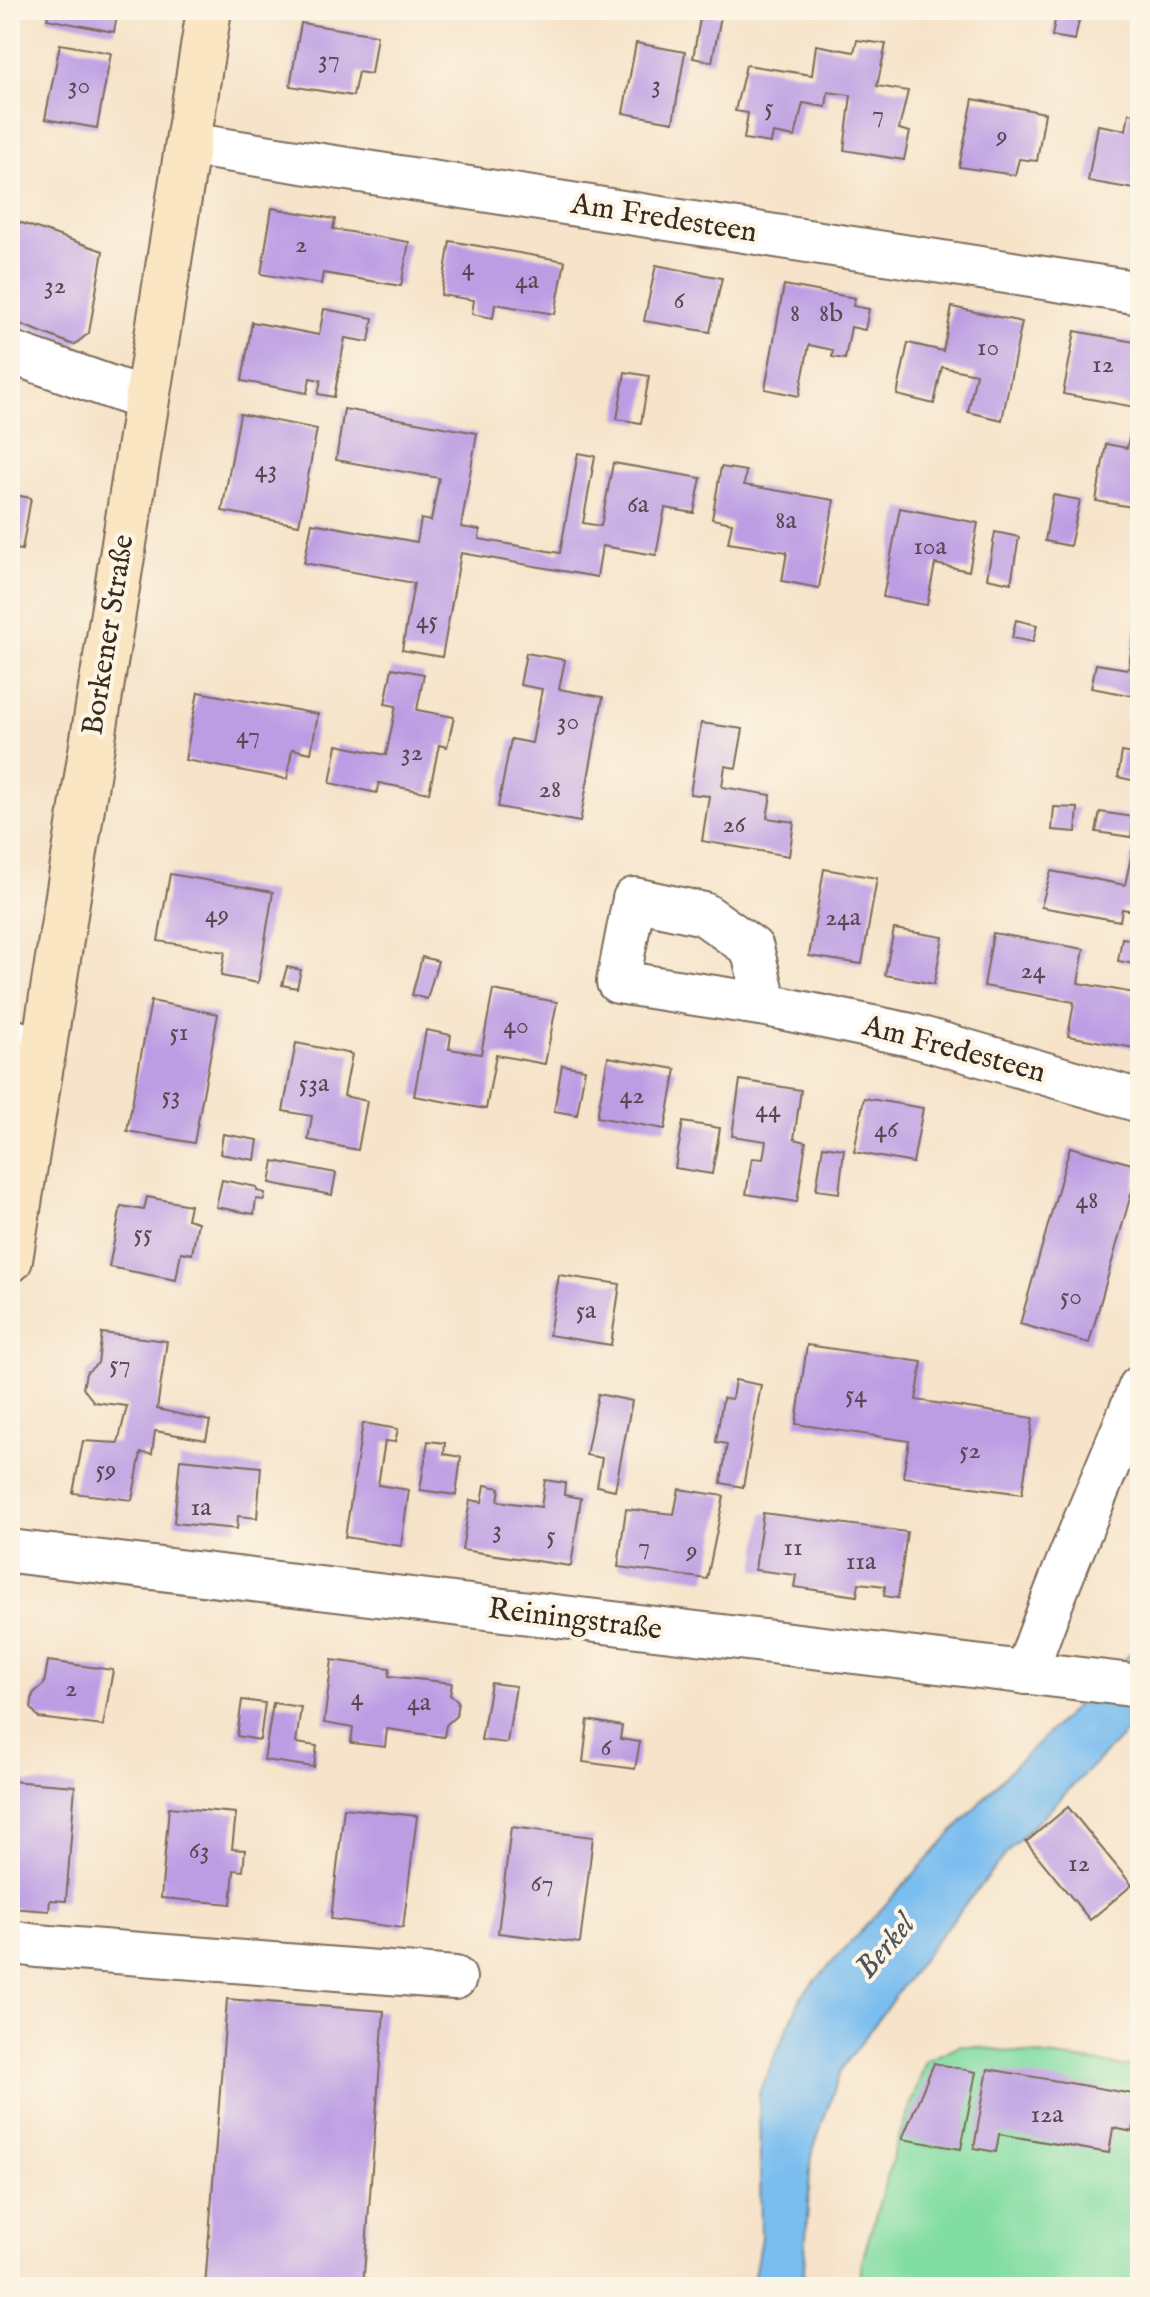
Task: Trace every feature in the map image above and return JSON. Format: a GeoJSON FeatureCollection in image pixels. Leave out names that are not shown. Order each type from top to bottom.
{"type":"FeatureCollection","features":[{"type":"Feature","properties":{"kind":"street","name":"Borkener Straße"},"geometry":{"type":"LineString","coordinates":[[10,1260],[27,1046],[82,798],[209,10]]}},
{"type":"Feature","properties":{"kind":"street","name":"Am Fredesteen"},"geometry":{"type":"LineString","coordinates":[[188,144],[1140,293]]}},
{"type":"Feature","properties":{"kind":"street"},"geometry":{"type":"LineString","coordinates":[[10,352],[147,400]]}},
{"type":"Feature","properties":{"kind":"street","name":"Am Fredesteen"},"geometry":{"type":"LineString","coordinates":[[766,1005],[911,1035],[1140,1101]]}},
{"type":"Feature","properties":{"kind":"street"},"geometry":{"type":"LineString","coordinates":[[1026,1673],[1049,1605],[1140,1387]]}},
{"type":"Feature","properties":{"kind":"street","name":"Reiningstraße"},"geometry":{"type":"LineString","coordinates":[[10,1551],[1140,1686]]}},
{"type":"Feature","properties":{"kind":"street"},"geometry":{"type":"LineString","coordinates":[[10,1942],[455,1978]]}},
{"type":"Feature","properties":{"kind":"green space"},"geometry":{"type":"Polygon","coordinates":[[[960,2045],[1140,2068],[1140,2287],[859,2287],[862,2261],[898,2140],[926,2061],[960,2045]]]}},
{"type":"Feature","properties":{"kind":"water","name":"Berkel"},"geometry":{"type":"Polygon","coordinates":[[[1140,1644],[1140,1718],[1011,1848],[938,1938],[841,2070],[811,2156],[803,2287],[752,2287],[761,2237],[759,2093],[802,1995],[1008,1772],[1140,1644]]]}},
{"type":"Feature","properties":{"kind":"building"},"geometry":{"type":"Polygon","coordinates":[[[49,10],[118,10],[114,32],[47,19],[49,10]]]}},
{"type":"Feature","properties":{"kind":"building"},"geometry":{"type":"Polygon","coordinates":[[[1057,10],[1081,10],[1075,40],[1052,36],[1057,10]]]}},
{"type":"Feature","properties":{"kind":"building"},"geometry":{"type":"Polygon","coordinates":[[[701,13],[721,16],[712,62],[693,58],[701,13]]]}},
{"type":"Feature","properties":{"kind":"building"},"geometry":{"type":"Polygon","coordinates":[[[301,23],[377,35],[371,74],[358,72],[353,96],[290,86],[301,23]]]}},
{"type":"Feature","properties":{"kind":"building"},"geometry":{"type":"Polygon","coordinates":[[[857,40],[886,44],[877,86],[908,91],[899,129],[910,132],[904,160],[844,150],[851,95],[828,92],[826,107],[803,103],[795,137],[773,133],[771,143],[744,139],[748,113],[735,111],[746,65],[812,75],[816,45],[854,52],[857,40]]]}},
{"type":"Feature","properties":{"kind":"building"},"geometry":{"type":"Polygon","coordinates":[[[636,43],[685,52],[673,122],[623,113],[636,43]]]}},
{"type":"Feature","properties":{"kind":"building"},"geometry":{"type":"Polygon","coordinates":[[[60,44],[111,53],[97,128],[45,119],[60,44]]]}},
{"type":"Feature","properties":{"kind":"building"},"geometry":{"type":"Polygon","coordinates":[[[973,99],[1045,113],[1037,161],[1019,159],[1015,175],[959,167],[973,99]]]}},
{"type":"Feature","properties":{"kind":"building"},"geometry":{"type":"Polygon","coordinates":[[[1129,113],[1140,115],[1140,190],[1088,181],[1098,125],[1126,130],[1129,113]]]}},
{"type":"Feature","properties":{"kind":"building"},"geometry":{"type":"Polygon","coordinates":[[[272,208],[335,219],[333,229],[409,242],[401,286],[323,273],[321,284],[261,274],[272,208]]]}},
{"type":"Feature","properties":{"kind":"building"},"geometry":{"type":"Polygon","coordinates":[[[10,219],[103,251],[89,333],[74,345],[10,320],[10,219]]]}},
{"type":"Feature","properties":{"kind":"building"},"geometry":{"type":"Polygon","coordinates":[[[450,241],[565,261],[555,314],[495,304],[493,318],[472,314],[474,300],[441,295],[450,241]]]}},
{"type":"Feature","properties":{"kind":"building"},"geometry":{"type":"Polygon","coordinates":[[[656,265],[722,278],[710,332],[644,321],[656,265]]]}},
{"type":"Feature","properties":{"kind":"building"},"geometry":{"type":"Polygon","coordinates":[[[784,285],[855,298],[853,306],[869,309],[865,330],[851,327],[845,359],[832,357],[833,350],[809,345],[799,396],[765,389],[784,285]]]}},
{"type":"Feature","properties":{"kind":"building"},"geometry":{"type":"Polygon","coordinates":[[[952,307],[1022,322],[1002,420],[968,412],[976,374],[942,367],[934,404],[897,395],[908,343],[943,351],[952,307]]]}},
{"type":"Feature","properties":{"kind":"building"},"geometry":{"type":"Polygon","coordinates":[[[324,309],[373,318],[369,342],[345,338],[334,397],[318,394],[321,380],[310,378],[307,393],[242,381],[252,322],[319,335],[324,309]]]}},
{"type":"Feature","properties":{"kind":"building"},"geometry":{"type":"Polygon","coordinates":[[[1075,331],[1140,343],[1138,508],[1096,501],[1106,444],[1127,448],[1135,407],[1063,394],[1075,331]]]}},
{"type":"Feature","properties":{"kind":"building"},"geometry":{"type":"Polygon","coordinates":[[[625,372],[649,376],[641,423],[617,419],[625,372]]]}},
{"type":"Feature","properties":{"kind":"building"},"geometry":{"type":"Polygon","coordinates":[[[344,409],[477,433],[461,527],[480,530],[479,539],[560,553],[578,453],[595,456],[583,523],[601,526],[613,463],[701,478],[694,513],[665,508],[656,555],[602,546],[597,577],[461,553],[442,657],[402,650],[414,583],[304,563],[312,523],[417,542],[421,519],[431,521],[439,478],[336,460],[344,409]]]}},
{"type":"Feature","properties":{"kind":"building"},"geometry":{"type":"Polygon","coordinates":[[[240,414],[317,429],[299,525],[222,511],[240,414]]]}},
{"type":"Feature","properties":{"kind":"building"},"geometry":{"type":"Polygon","coordinates":[[[721,467],[746,471],[744,485],[834,500],[819,588],[782,581],[787,552],[728,543],[732,523],[712,519],[721,467]]]}},
{"type":"Feature","properties":{"kind":"building"},"geometry":{"type":"Polygon","coordinates":[[[10,494],[31,498],[22,550],[10,548],[10,494]]]}},
{"type":"Feature","properties":{"kind":"building"},"geometry":{"type":"Polygon","coordinates":[[[1053,495],[1080,500],[1070,546],[1045,541],[1053,495]]]}},
{"type":"Feature","properties":{"kind":"building"},"geometry":{"type":"Polygon","coordinates":[[[900,508],[978,523],[969,571],[935,564],[927,605],[883,597],[900,508]]]}},
{"type":"Feature","properties":{"kind":"building"},"geometry":{"type":"Polygon","coordinates":[[[995,532],[1019,537],[1011,583],[987,578],[995,532]]]}},
{"type":"Feature","properties":{"kind":"building"},"geometry":{"type":"Polygon","coordinates":[[[1138,615],[1140,697],[1091,688],[1096,664],[1128,669],[1138,615]]]}},
{"type":"Feature","properties":{"kind":"building"},"geometry":{"type":"Polygon","coordinates":[[[1016,620],[1037,625],[1033,642],[1012,638],[1016,620]]]}},
{"type":"Feature","properties":{"kind":"building"},"geometry":{"type":"Polygon","coordinates":[[[526,653],[565,660],[559,689],[603,697],[580,822],[498,807],[511,739],[532,743],[542,689],[520,685],[526,653]]]}},
{"type":"Feature","properties":{"kind":"building"},"geometry":{"type":"Polygon","coordinates":[[[392,668],[424,674],[417,710],[454,717],[447,747],[439,745],[429,793],[379,783],[377,793],[330,783],[337,745],[386,755],[396,706],[385,704],[392,668]]]}},
{"type":"Feature","properties":{"kind":"building"},"geometry":{"type":"Polygon","coordinates":[[[198,692],[318,714],[311,753],[292,749],[287,779],[185,760],[198,692]]]}},
{"type":"Feature","properties":{"kind":"building"},"geometry":{"type":"Polygon","coordinates":[[[701,723],[743,729],[736,768],[725,766],[722,787],[771,795],[767,818],[794,822],[789,856],[702,841],[709,796],[690,794],[701,723]]]}},
{"type":"Feature","properties":{"kind":"building"},"geometry":{"type":"Polygon","coordinates":[[[1122,752],[1140,755],[1140,782],[1118,777],[1122,752]]]}},
{"type":"Feature","properties":{"kind":"building"},"geometry":{"type":"Polygon","coordinates":[[[1054,807],[1078,808],[1076,832],[1052,830],[1054,807]]]}},
{"type":"Feature","properties":{"kind":"building"},"geometry":{"type":"Polygon","coordinates":[[[1100,812],[1134,817],[1131,837],[1096,832],[1100,812]]]}},
{"type":"Feature","properties":{"kind":"building"},"geometry":{"type":"Polygon","coordinates":[[[1132,852],[1140,853],[1140,912],[1122,909],[1120,921],[1041,907],[1051,871],[1125,885],[1132,852]]]}},
{"type":"Feature","properties":{"kind":"building"},"geometry":{"type":"Polygon","coordinates":[[[824,869],[877,878],[862,964],[809,956],[824,869]]]}},
{"type":"Feature","properties":{"kind":"building"},"geometry":{"type":"Polygon","coordinates":[[[170,874],[273,892],[258,983],[221,976],[225,952],[158,941],[170,874]]]}},
{"type":"Feature","properties":{"kind":"building"},"geometry":{"type":"Polygon","coordinates":[[[894,929],[943,937],[934,984],[885,975],[894,929]]]}},
{"type":"Feature","properties":{"kind":"building"},"geometry":{"type":"Polygon","coordinates":[[[993,933],[1084,949],[1078,983],[1140,994],[1140,1049],[1068,1036],[1074,1002],[984,986],[993,933]]]}},
{"type":"Feature","properties":{"kind":"building"},"geometry":{"type":"Polygon","coordinates":[[[1122,938],[1140,941],[1140,965],[1118,961],[1122,938]]]}},
{"type":"Feature","properties":{"kind":"building"},"geometry":{"type":"Polygon","coordinates":[[[422,957],[438,961],[427,999],[412,995],[422,957]]]}},
{"type":"Feature","properties":{"kind":"building"},"geometry":{"type":"Polygon","coordinates":[[[287,967],[301,970],[297,988],[282,985],[287,967]]]}},
{"type":"Feature","properties":{"kind":"building"},"geometry":{"type":"Polygon","coordinates":[[[493,990],[557,1002],[545,1064],[496,1055],[486,1109],[414,1096],[426,1030],[451,1035],[449,1049],[481,1054],[493,990]]]}},
{"type":"Feature","properties":{"kind":"building"},"geometry":{"type":"Polygon","coordinates":[[[151,1001],[218,1014],[194,1143],[127,1131],[151,1001]]]}},
{"type":"Feature","properties":{"kind":"building"},"geometry":{"type":"Polygon","coordinates":[[[296,1043],[352,1054],[344,1096],[367,1101],[358,1150],[308,1140],[312,1116],[283,1111],[296,1043]]]}},
{"type":"Feature","properties":{"kind":"building"},"geometry":{"type":"Polygon","coordinates":[[[608,1057],[676,1069],[665,1129],[597,1117],[608,1057]]]}},
{"type":"Feature","properties":{"kind":"building"},"geometry":{"type":"Polygon","coordinates":[[[562,1065],[585,1069],[577,1115],[554,1111],[562,1065]]]}},
{"type":"Feature","properties":{"kind":"building"},"geometry":{"type":"Polygon","coordinates":[[[740,1080],[801,1090],[794,1139],[806,1142],[797,1202],[746,1194],[752,1158],[763,1159],[766,1141],[732,1136],[740,1080]]]}},
{"type":"Feature","properties":{"kind":"building"},"geometry":{"type":"Polygon","coordinates":[[[864,1098],[923,1108],[913,1163],[854,1152],[864,1098]]]}},
{"type":"Feature","properties":{"kind":"building"},"geometry":{"type":"Polygon","coordinates":[[[683,1122],[720,1128],[712,1174],[675,1168],[683,1122]]]}},
{"type":"Feature","properties":{"kind":"building"},"geometry":{"type":"Polygon","coordinates":[[[223,1134],[258,1140],[255,1160],[220,1154],[223,1134]]]}},
{"type":"Feature","properties":{"kind":"building"},"geometry":{"type":"Polygon","coordinates":[[[823,1146],[844,1149],[839,1193],[816,1190],[823,1146]]]}},
{"type":"Feature","properties":{"kind":"building"},"geometry":{"type":"Polygon","coordinates":[[[1070,1147],[1139,1166],[1089,1343],[1020,1324],[1070,1147]]]}},
{"type":"Feature","properties":{"kind":"building"},"geometry":{"type":"Polygon","coordinates":[[[274,1161],[336,1173],[332,1195],[270,1183],[274,1161]]]}},
{"type":"Feature","properties":{"kind":"building"},"geometry":{"type":"Polygon","coordinates":[[[222,1180],[257,1187],[257,1191],[265,1193],[264,1200],[256,1199],[254,1214],[216,1207],[222,1180]]]}},
{"type":"Feature","properties":{"kind":"building"},"geometry":{"type":"Polygon","coordinates":[[[147,1197],[190,1205],[187,1219],[198,1222],[192,1254],[181,1252],[176,1280],[109,1267],[121,1206],[144,1210],[147,1197]]]}},
{"type":"Feature","properties":{"kind":"building"},"geometry":{"type":"Polygon","coordinates":[[[559,1275],[620,1284],[611,1345],[549,1335],[559,1275]]]}},
{"type":"Feature","properties":{"kind":"building"},"geometry":{"type":"Polygon","coordinates":[[[102,1333],[167,1341],[157,1409],[210,1421],[206,1440],[155,1431],[152,1454],[141,1453],[132,1500],[73,1493],[83,1441],[118,1443],[127,1406],[94,1402],[83,1388],[86,1373],[98,1363],[102,1333]]]}},
{"type":"Feature","properties":{"kind":"building"},"geometry":{"type":"Polygon","coordinates":[[[807,1345],[922,1362],[916,1400],[1033,1418],[1022,1494],[903,1477],[909,1441],[796,1424],[807,1345]]]}},
{"type":"Feature","properties":{"kind":"building"},"geometry":{"type":"Polygon","coordinates":[[[735,1380],[761,1385],[743,1487],[721,1483],[727,1444],[716,1442],[723,1398],[732,1399],[735,1380]]]}},
{"type":"Feature","properties":{"kind":"building"},"geometry":{"type":"Polygon","coordinates":[[[598,1394],[632,1401],[615,1490],[597,1486],[602,1458],[586,1455],[598,1394]]]}},
{"type":"Feature","properties":{"kind":"building"},"geometry":{"type":"Polygon","coordinates":[[[363,1423],[398,1429],[395,1442],[385,1441],[378,1485],[409,1490],[401,1546],[345,1537],[363,1423]]]}},
{"type":"Feature","properties":{"kind":"building"},"geometry":{"type":"Polygon","coordinates":[[[428,1441],[445,1443],[444,1454],[461,1457],[456,1495],[420,1490],[428,1441]]]}},
{"type":"Feature","properties":{"kind":"building"},"geometry":{"type":"Polygon","coordinates":[[[180,1459],[261,1467],[257,1518],[238,1516],[237,1529],[174,1523],[180,1459]]]}},
{"type":"Feature","properties":{"kind":"building"},"geometry":{"type":"Polygon","coordinates":[[[545,1480],[565,1483],[564,1495],[581,1498],[571,1566],[462,1550],[470,1500],[482,1502],[485,1485],[500,1488],[498,1501],[541,1507],[545,1480]]]}},
{"type":"Feature","properties":{"kind":"building"},"geometry":{"type":"Polygon","coordinates":[[[679,1489],[724,1496],[707,1579],[618,1567],[626,1509],[674,1514],[679,1489]]]}},
{"type":"Feature","properties":{"kind":"building"},"geometry":{"type":"Polygon","coordinates":[[[763,1513],[907,1532],[898,1598],[884,1596],[885,1586],[859,1583],[857,1596],[794,1587],[796,1575],[755,1570],[763,1513]]]}},
{"type":"Feature","properties":{"kind":"building"},"geometry":{"type":"Polygon","coordinates":[[[332,1660],[390,1668],[389,1676],[452,1683],[450,1695],[458,1701],[456,1716],[446,1725],[444,1737],[387,1729],[385,1747],[351,1743],[353,1728],[324,1723],[332,1660]]]}},
{"type":"Feature","properties":{"kind":"building"},"geometry":{"type":"Polygon","coordinates":[[[48,1661],[113,1670],[103,1726],[39,1718],[31,1708],[33,1694],[44,1684],[48,1661]]]}},
{"type":"Feature","properties":{"kind":"building"},"geometry":{"type":"Polygon","coordinates":[[[491,1683],[516,1686],[507,1743],[481,1740],[491,1683]]]}},
{"type":"Feature","properties":{"kind":"building"},"geometry":{"type":"Polygon","coordinates":[[[242,1700],[265,1703],[260,1740],[237,1736],[242,1700]]]}},
{"type":"Feature","properties":{"kind":"building"},"geometry":{"type":"Polygon","coordinates":[[[273,1703],[301,1707],[296,1743],[317,1746],[314,1767],[264,1760],[273,1703]]]}},
{"type":"Feature","properties":{"kind":"building"},"geometry":{"type":"Polygon","coordinates":[[[588,1720],[622,1726],[620,1739],[640,1742],[635,1769],[583,1762],[588,1720]]]}},
{"type":"Feature","properties":{"kind":"building"},"geometry":{"type":"Polygon","coordinates":[[[10,1781],[75,1786],[66,1901],[50,1900],[49,1911],[10,1908],[10,1781]]]}},
{"type":"Feature","properties":{"kind":"building"},"geometry":{"type":"Polygon","coordinates":[[[169,1807],[236,1813],[232,1849],[245,1850],[243,1871],[234,1870],[231,1904],[161,1898],[169,1807]]]}},
{"type":"Feature","properties":{"kind":"building"},"geometry":{"type":"Polygon","coordinates":[[[1068,1807],[1132,1885],[1090,1920],[1026,1842],[1068,1807]]]}},
{"type":"Feature","properties":{"kind":"building"},"geometry":{"type":"Polygon","coordinates":[[[344,1808],[417,1816],[403,1928],[331,1919],[344,1808]]]}},
{"type":"Feature","properties":{"kind":"building"},"geometry":{"type":"Polygon","coordinates":[[[511,1827],[593,1837],[580,1943],[498,1933],[511,1827]]]}},
{"type":"Feature","properties":{"kind":"building"},"geometry":{"type":"Polygon","coordinates":[[[227,1999],[384,2011],[363,2287],[205,2287],[227,1999]]]}},
{"type":"Feature","properties":{"kind":"building"},"geometry":{"type":"Polygon","coordinates":[[[934,2063],[976,2072],[961,2149],[902,2139],[934,2063]]]}},
{"type":"Feature","properties":{"kind":"building"},"geometry":{"type":"Polygon","coordinates":[[[988,2069],[1139,2095],[1133,2132],[1113,2128],[1109,2153],[999,2134],[996,2152],[974,2148],[988,2069]]]}}]}
